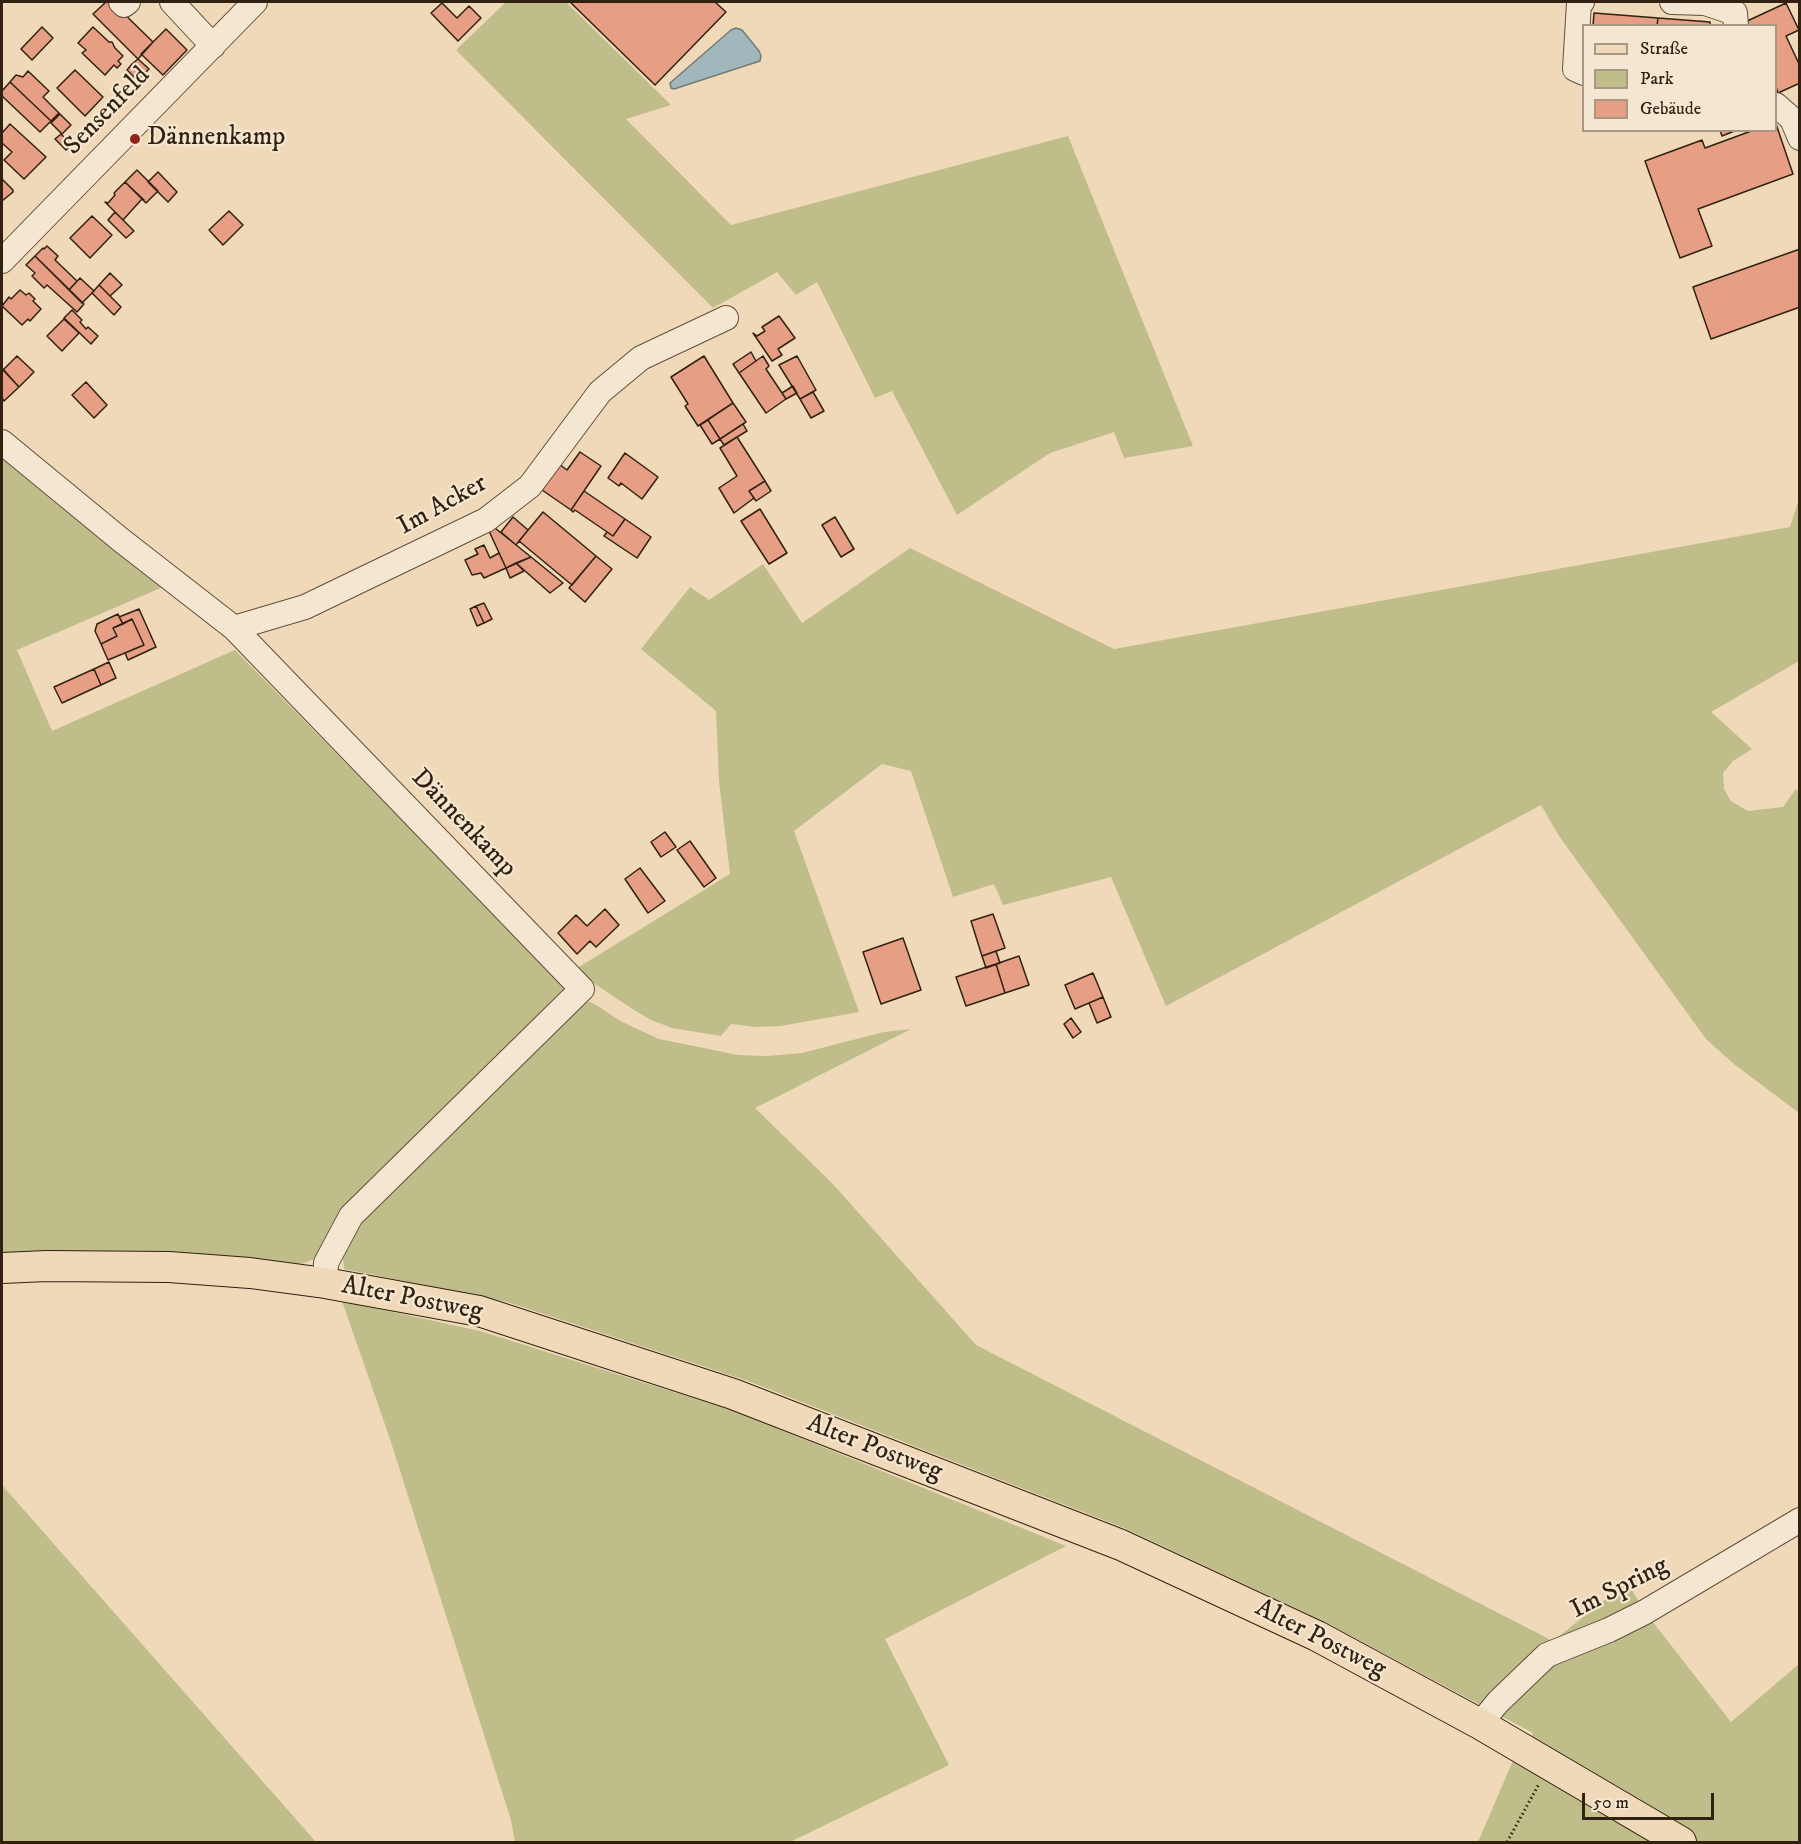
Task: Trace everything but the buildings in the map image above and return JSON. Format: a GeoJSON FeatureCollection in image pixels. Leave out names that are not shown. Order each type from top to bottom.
{"type":"FeatureCollection","features":[{"type":"Feature","properties":{"kind":"main road","name":"Alter Postweg"},"geometry":{"type":"LineString","coordinates":[[2,1268],[169,1267],[250,1273],[325,1283],[479,1311],[733,1394],[1121,1545],[1317,1636],[1480,1724],[1681,1842]]}},
{"type":"Feature","properties":{"kind":"street"},"geometry":{"type":"LineString","coordinates":[[121,2],[124,5],[128,2]]}},
{"type":"Feature","properties":{"kind":"street"},"geometry":{"type":"LineString","coordinates":[[172,2],[213,45]]}},
{"type":"Feature","properties":{"kind":"street","name":"Sensenfeld"},"geometry":{"type":"LineString","coordinates":[[2,261],[255,2]]}},
{"type":"Feature","properties":{"kind":"street"},"geometry":{"type":"LineString","coordinates":[[1582,2],[1579,3],[1575,69],[1582,72]]}},
{"type":"Feature","properties":{"kind":"street"},"geometry":{"type":"LineString","coordinates":[[1672,2],[1705,2],[1735,13],[1736,24]]}},
{"type":"Feature","properties":{"kind":"street"},"geometry":{"type":"LineString","coordinates":[[1777,106],[1792,119],[1800,138]]}},
{"type":"Feature","properties":{"kind":"street","name":"Im Acker"},"geometry":{"type":"LineString","coordinates":[[234,628],[305,607],[486,520],[530,486],[600,392],[641,358],[726,318]]}},
{"type":"Feature","properties":{"kind":"street","name":"Dännenkamp"},"geometry":{"type":"LineString","coordinates":[[2,442],[121,540],[234,628],[582,989],[351,1216],[326,1263],[325,1283]]}},
{"type":"Feature","properties":{"kind":"street","name":"Im Spring"},"geometry":{"type":"LineString","coordinates":[[1480,1724],[1498,1702],[1548,1655],[1609,1630],[1645,1612],[1800,1520]]}},
{"type":"Feature","properties":{"kind":"path"},"geometry":{"type":"LineString","coordinates":[[1507,1842],[1549,1766]]}},
{"type":"Feature","properties":{"kind":"green space"},"geometry":{"type":"Polygon","coordinates":[[[506,2],[566,2],[671,105],[626,119],[731,225],[1068,136],[1193,446],[1124,458],[1114,432],[1050,453],[957,515],[892,391],[875,398],[817,282],[796,295],[777,272],[713,308],[456,50],[506,2]]]}},
{"type":"Feature","properties":{"kind":"green space"},"geometry":{"type":"Polygon","coordinates":[[[2,458],[165,586],[17,650],[52,731],[235,650],[569,991],[346,1213],[314,1259],[298,1265],[2,1254],[2,458]]]}},
{"type":"Feature","properties":{"kind":"green space"},"geometry":{"type":"Polygon","coordinates":[[[1799,499],[1799,661],[1711,712],[1752,749],[1733,761],[1723,773],[1724,789],[1731,801],[1748,811],[1783,807],[1796,789],[1799,793],[1799,1113],[1734,1064],[1706,1039],[1559,836],[1541,805],[1166,1006],[1111,877],[1003,905],[994,884],[953,897],[911,771],[882,764],[794,831],[859,1012],[781,1026],[755,1027],[731,1024],[721,1036],[672,1028],[651,1020],[574,970],[730,874],[719,781],[716,711],[641,649],[690,587],[709,600],[763,564],[802,623],[910,548],[1114,649],[1790,527],[1799,499]]]}},
{"type":"Feature","properties":{"kind":"green space"},"geometry":{"type":"Polygon","coordinates":[[[583,1002],[590,1002],[620,1021],[659,1039],[738,1055],[767,1056],[802,1053],[884,1032],[911,1029],[755,1108],[833,1184],[976,1345],[1553,1641],[1627,1582],[1645,1612],[1731,1722],[1799,1664],[1799,1842],[1478,1842],[1512,1763],[1533,1733],[1321,1620],[1124,1528],[748,1381],[507,1302],[344,1269],[342,1240],[583,1002]]]}},
{"type":"Feature","properties":{"kind":"green space"},"geometry":{"type":"Polygon","coordinates":[[[342,1301],[480,1331],[737,1412],[1066,1546],[885,1639],[949,1765],[790,1842],[515,1842],[511,1820],[389,1436],[342,1301]]]}},
{"type":"Feature","properties":{"kind":"green space"},"geometry":{"type":"Polygon","coordinates":[[[2,1485],[316,1842],[2,1842],[2,1485]]]}},
{"type":"Feature","properties":{"kind":"water"},"geometry":{"type":"Polygon","coordinates":[[[736,28],[742,30],[759,51],[760,61],[674,89],[671,88],[670,83],[736,28]]]}},
{"type":"Feature","properties":{"kind":"place","name":"Dännenkamp"},"geometry":{"type":"Point","coordinates":[135,139]}}]}
